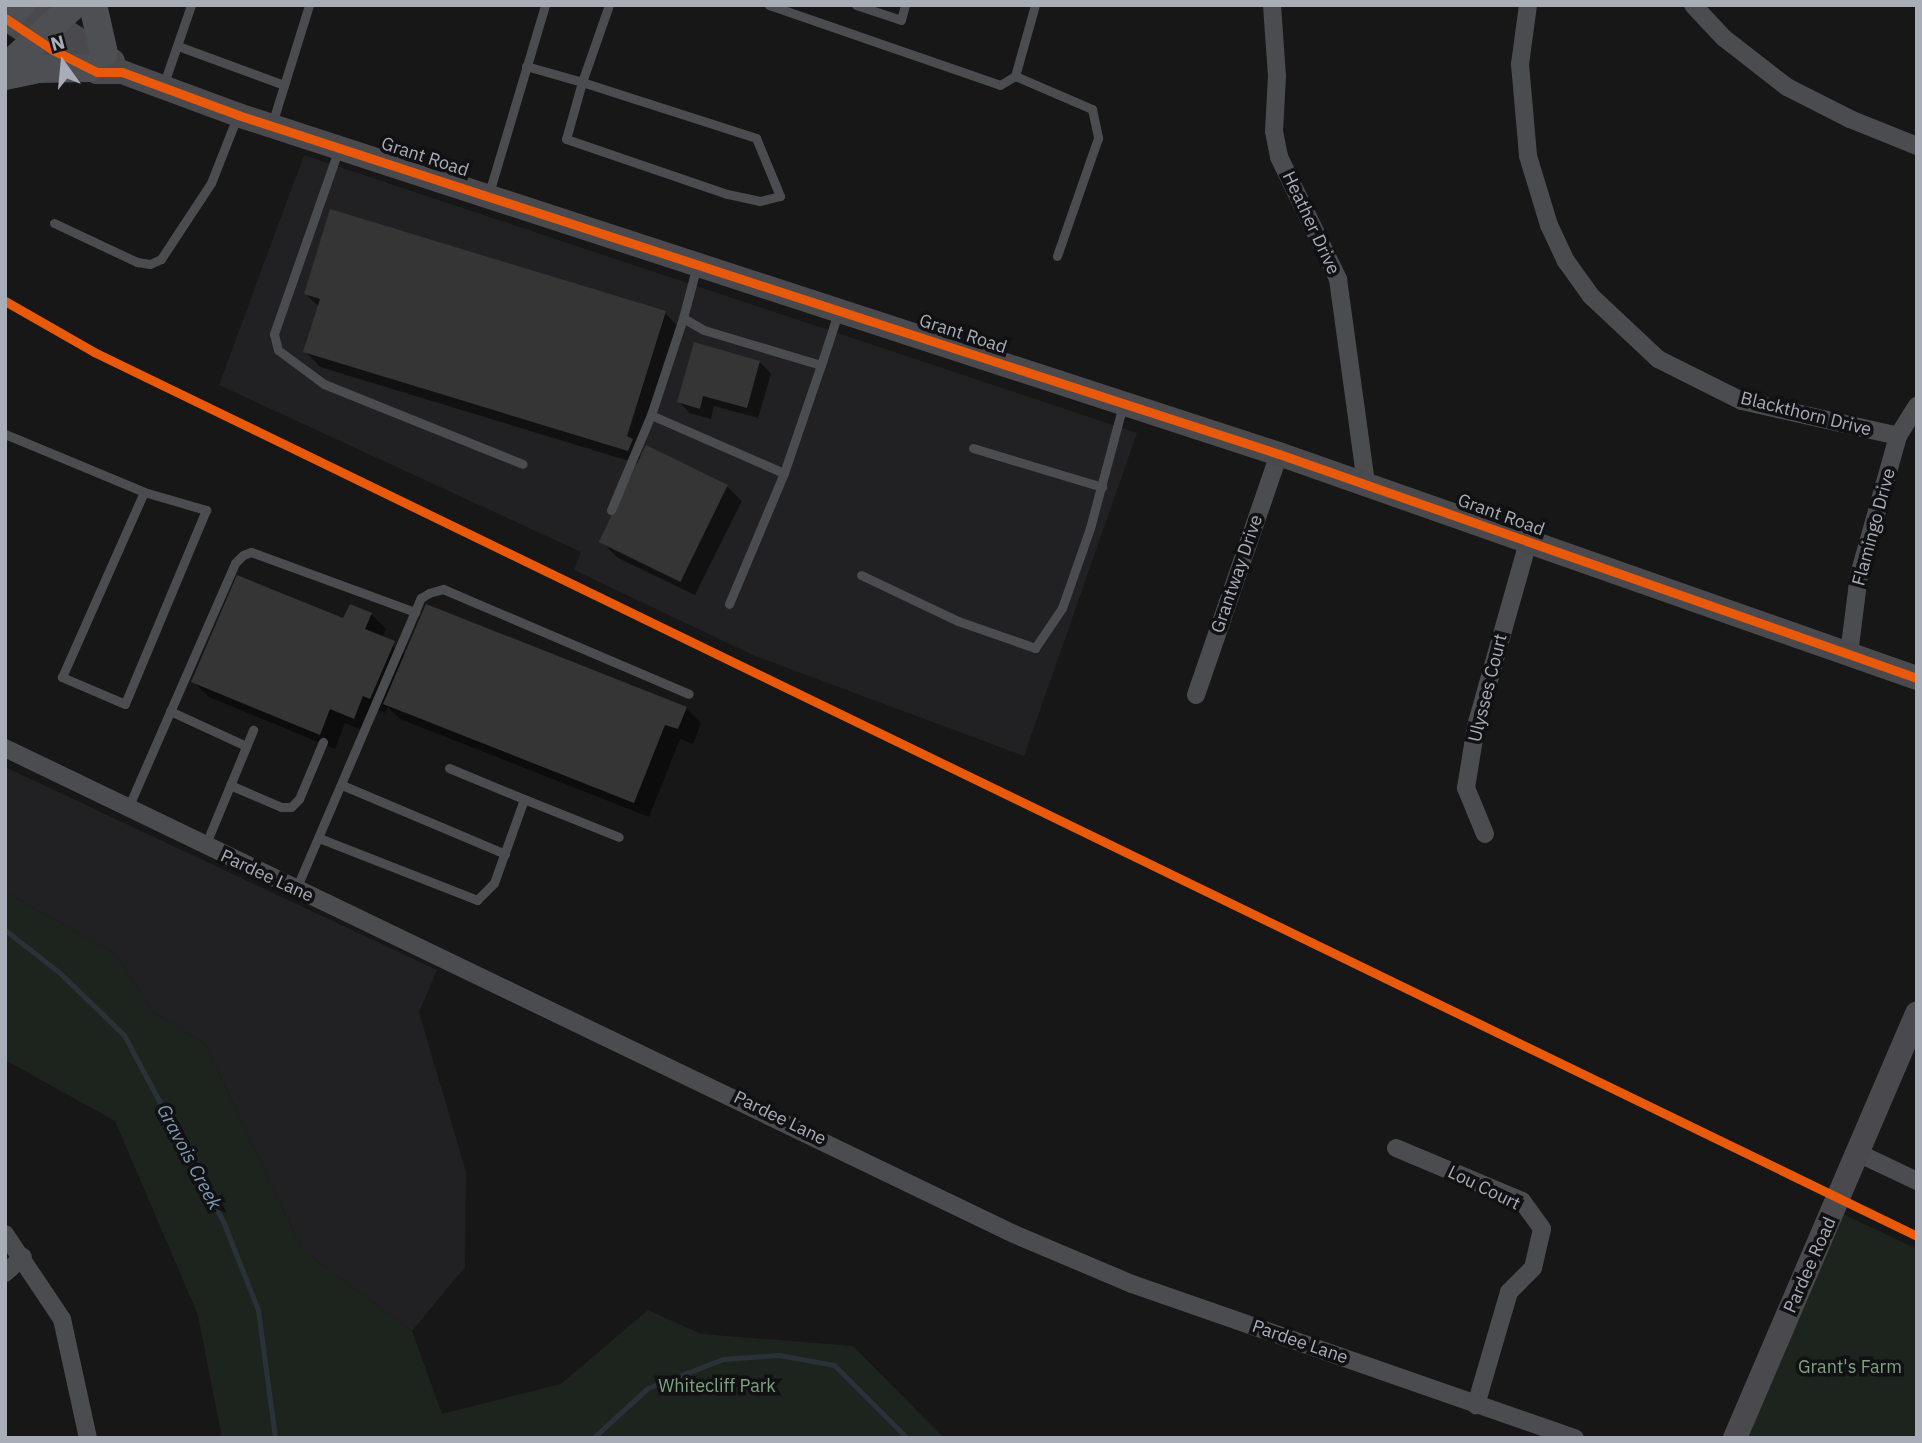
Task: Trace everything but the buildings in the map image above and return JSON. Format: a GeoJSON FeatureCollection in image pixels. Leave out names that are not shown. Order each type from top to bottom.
{"type":"FeatureCollection","features":[{"type":"Feature","properties":{"kind":"main road"},"geometry":{"type":"LineString","coordinates":[[5,68],[74,5]]}},
{"type":"Feature","properties":{"kind":"main road"},"geometry":{"type":"LineString","coordinates":[[5,76],[38,69],[106,65],[93,5]]}},
{"type":"Feature","properties":{"kind":"street","name":"Heather Drive"},"geometry":{"type":"LineString","coordinates":[[1272,5],[1278,76],[1274,131],[1279,157],[1340,286],[1366,483]]}},
{"type":"Feature","properties":{"kind":"street","name":"Blackthorn Drive"},"geometry":{"type":"LineString","coordinates":[[1528,5],[1520,64],[1528,156],[1549,225],[1566,261],[1591,296],[1658,359],[1742,401],[1898,436]]}},
{"type":"Feature","properties":{"kind":"street"},"geometry":{"type":"LineString","coordinates":[[1693,5],[1724,38],[1787,87],[1850,120],[1917,146]]}},
{"type":"Feature","properties":{"kind":"street","name":"Grant Road"},"geometry":{"type":"LineString","coordinates":[[12,13],[106,65],[162,89],[1366,483],[1917,678]]}},
{"type":"Feature","properties":{"kind":"street","name":"Flamingo Drive"},"geometry":{"type":"LineString","coordinates":[[1849,654],[1859,575],[1898,436],[1917,406]]}},
{"type":"Feature","properties":{"kind":"street","name":"Grantway Drive"},"geometry":{"type":"LineString","coordinates":[[1196,695],[1279,454]]}},
{"type":"Feature","properties":{"kind":"street","name":"Ulysses Court"},"geometry":{"type":"LineString","coordinates":[[1485,834],[1466,788],[1476,726],[1528,542]]}},
{"type":"Feature","properties":{"kind":"street","name":"Pardee Lane"},"geometry":{"type":"LineString","coordinates":[[5,748],[205,846],[590,1027],[1014,1234],[1132,1284],[1575,1438]]}},
{"type":"Feature","properties":{"kind":"street","name":"Pardee Road"},"geometry":{"type":"LineString","coordinates":[[1735,1438],[1915,1024]]}},
{"type":"Feature","properties":{"kind":"street","name":"Lou Court"},"geometry":{"type":"LineString","coordinates":[[1396,1148],[1522,1202],[1542,1228],[1533,1268],[1509,1292],[1476,1405]]}},
{"type":"Feature","properties":{"kind":"street"},"geometry":{"type":"LineString","coordinates":[[1858,1153],[1917,1181]]}},
{"type":"Feature","properties":{"kind":"street"},"geometry":{"type":"LineString","coordinates":[[5,1234],[62,1318],[88,1438]]}},
{"type":"Feature","properties":{"kind":"street"},"geometry":{"type":"LineString","coordinates":[[5,1273],[23,1257]]}},
{"type":"Feature","properties":{"kind":"lane"},"geometry":{"type":"LineString","coordinates":[[162,89],[191,5]]}},
{"type":"Feature","properties":{"kind":"lane"},"geometry":{"type":"LineString","coordinates":[[272,124],[309,5]]}},
{"type":"Feature","properties":{"kind":"lane"},"geometry":{"type":"LineString","coordinates":[[489,195],[545,5]]}},
{"type":"Feature","properties":{"kind":"lane"},"geometry":{"type":"LineString","coordinates":[[526,66],[582,82],[756,138],[780,196],[760,201],[726,194],[566,139],[582,82],[609,5]]}},
{"type":"Feature","properties":{"kind":"lane"},"geometry":{"type":"LineString","coordinates":[[769,5],[1000,85],[1015,76],[1035,5]]}},
{"type":"Feature","properties":{"kind":"lane"},"geometry":{"type":"LineString","coordinates":[[856,5],[901,20],[905,5]]}},
{"type":"Feature","properties":{"kind":"lane"},"geometry":{"type":"LineString","coordinates":[[178,46],[284,85]]}},
{"type":"Feature","properties":{"kind":"lane"},"geometry":{"type":"LineString","coordinates":[[1015,76],[1091,108],[1098,138],[1057,256]]}},
{"type":"Feature","properties":{"kind":"lane"},"geometry":{"type":"LineString","coordinates":[[54,223],[137,262],[150,264],[161,259],[211,183],[238,115]]}},
{"type":"Feature","properties":{"kind":"lane"},"geometry":{"type":"LineString","coordinates":[[340,146],[274,334],[278,350],[324,384],[523,464]]}},
{"type":"Feature","properties":{"kind":"lane"},"geometry":{"type":"LineString","coordinates":[[611,510],[651,415],[683,318],[697,264]]}},
{"type":"Feature","properties":{"kind":"lane"},"geometry":{"type":"LineString","coordinates":[[729,604],[784,473],[839,310]]}},
{"type":"Feature","properties":{"kind":"lane"},"geometry":{"type":"LineString","coordinates":[[683,318],[705,330],[821,365]]}},
{"type":"Feature","properties":{"kind":"lane"},"geometry":{"type":"LineString","coordinates":[[862,575],[958,621],[1035,648],[1062,608],[1102,487],[1124,403]]}},
{"type":"Feature","properties":{"kind":"lane"},"geometry":{"type":"LineString","coordinates":[[651,415],[784,473]]}},
{"type":"Feature","properties":{"kind":"lane"},"geometry":{"type":"LineString","coordinates":[[5,434],[144,492],[206,510],[125,704],[62,677],[144,492]]}},
{"type":"Feature","properties":{"kind":"lane"},"geometry":{"type":"LineString","coordinates":[[973,448],[1102,487]]}},
{"type":"Feature","properties":{"kind":"lane"},"geometry":{"type":"LineString","coordinates":[[128,808],[235,563],[243,555],[251,552],[415,611]]}},
{"type":"Feature","properties":{"kind":"lane"},"geometry":{"type":"LineString","coordinates":[[296,889],[421,598],[443,589],[689,694]]}},
{"type":"Feature","properties":{"kind":"lane"},"geometry":{"type":"LineString","coordinates":[[170,711],[246,746]]}},
{"type":"Feature","properties":{"kind":"lane"},"geometry":{"type":"LineString","coordinates":[[205,846],[253,730]]}},
{"type":"Feature","properties":{"kind":"lane"},"geometry":{"type":"LineString","coordinates":[[230,785],[281,807],[291,807],[299,799],[323,742]]}},
{"type":"Feature","properties":{"kind":"lane"},"geometry":{"type":"LineString","coordinates":[[449,768],[619,837]]}},
{"type":"Feature","properties":{"kind":"lane"},"geometry":{"type":"LineString","coordinates":[[341,785],[505,854]]}},
{"type":"Feature","properties":{"kind":"lane"},"geometry":{"type":"LineString","coordinates":[[319,838],[477,900],[494,883],[524,799]]}},
{"type":"Feature","properties":{"kind":"shaded area"},"geometry":{"type":"Polygon","coordinates":[[[304,155],[1137,433],[1024,756],[755,656],[574,570],[581,552],[219,385],[304,155]]]}},
{"type":"Feature","properties":{"kind":"shaded area"},"geometry":{"type":"Polygon","coordinates":[[[5,767],[437,970],[419,1012],[466,1172],[465,1267],[412,1331],[302,1250],[205,1044],[153,1012],[116,954],[5,892],[5,767]]]}},
{"type":"Feature","properties":{"kind":"green space","name":"Whitecliff Park"},"geometry":{"type":"Polygon","coordinates":[[[5,892],[116,954],[153,1012],[205,1044],[302,1250],[412,1331],[442,1414],[561,1384],[648,1310],[701,1334],[853,1346],[944,1438],[222,1438],[198,1315],[115,1121],[5,1060],[5,892]]]}},
{"type":"Feature","properties":{"kind":"green space","name":"Grant's Farm"},"geometry":{"type":"Polygon","coordinates":[[[1843,1214],[1917,1249],[1917,1438],[1747,1438],[1843,1214]]]}},
{"type":"Feature","properties":{"kind":"waterway","name":"Gravois Creek"},"geometry":{"type":"LineString","coordinates":[[5,930],[60,973],[124,1035],[223,1221],[258,1310],[275,1438]]}},
{"type":"Feature","properties":{"kind":"waterway","name":"Gravois Creek"},"geometry":{"type":"LineString","coordinates":[[593,1438],[648,1388],[723,1359],[779,1355],[834,1365],[907,1438]]}},
{"type":"Feature","properties":{"kind":"cycle path"},"geometry":{"type":"LineString","coordinates":[[5,18],[53,50],[97,72],[122,72],[238,115],[1279,454],[1917,678]]}},
{"type":"Feature","properties":{"kind":"cycle path"},"geometry":{"type":"LineString","coordinates":[[5,301],[94,352],[1917,1236]]}}]}
